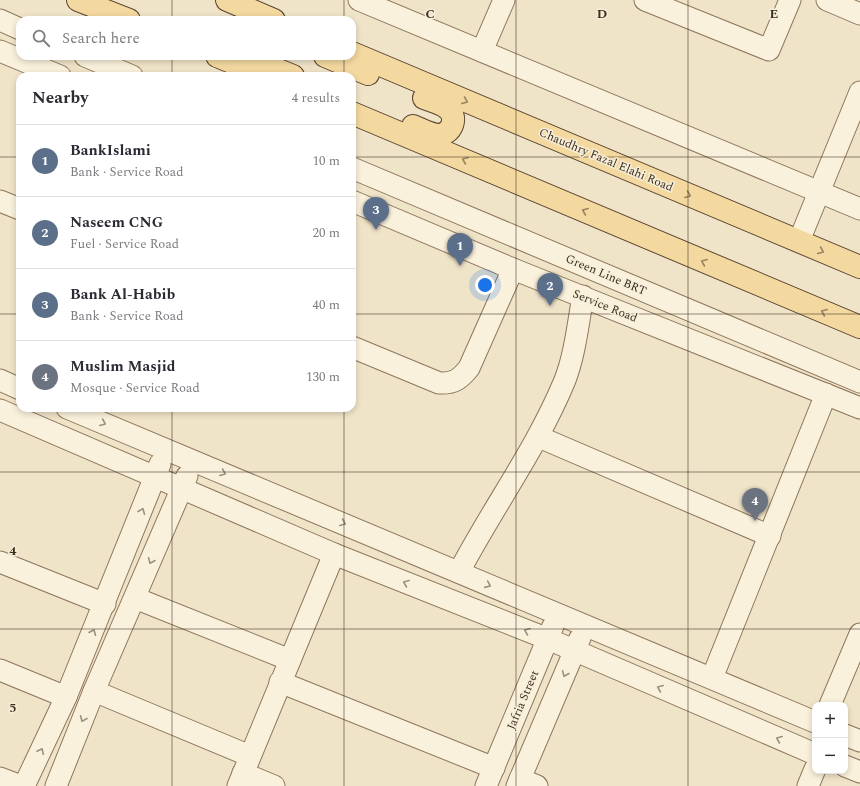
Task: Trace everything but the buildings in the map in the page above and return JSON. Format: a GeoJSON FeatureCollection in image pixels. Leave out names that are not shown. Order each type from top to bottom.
{"type":"FeatureCollection","features":[{"type":"Feature","properties":{"kind":"main road"},"geometry":{"type":"LineString","coordinates":[[78,0],[119,16]]}},
{"type":"Feature","properties":{"kind":"main road"},"geometry":{"type":"LineString","coordinates":[[219,0],[241,16]]}},
{"type":"Feature","properties":{"kind":"main road"},"geometry":{"type":"LineString","coordinates":[[227,0],[265,16]]}},
{"type":"Feature","properties":{"kind":"main road","name":"Chaudhry Fazal Elahi Road"},"geometry":{"type":"LineString","coordinates":[[356,55],[860,268]]}},
{"type":"Feature","properties":{"kind":"main road"},"geometry":{"type":"LineString","coordinates":[[227,60],[255,72]]}},
{"type":"Feature","properties":{"kind":"main road"},"geometry":{"type":"LineString","coordinates":[[254,60],[283,72]]}},
{"type":"Feature","properties":{"kind":"main road"},"geometry":{"type":"LineString","coordinates":[[335,60],[447,107],[453,115],[453,124],[447,132],[438,135],[356,103]]}},
{"type":"Feature","properties":{"kind":"main road"},"geometry":{"type":"LineString","coordinates":[[356,115],[860,328]]}},
{"type":"Feature","properties":{"kind":"street"},"geometry":{"type":"LineString","coordinates":[[482,51],[504,0]]}},
{"type":"Feature","properties":{"kind":"street"},"geometry":{"type":"LineString","coordinates":[[645,0],[769,50],[790,0]]}},
{"type":"Feature","properties":{"kind":"street"},"geometry":{"type":"LineString","coordinates":[[826,0],[860,14]]}},
{"type":"Feature","properties":{"kind":"street"},"geometry":{"type":"LineString","coordinates":[[365,1],[860,209]]}},
{"type":"Feature","properties":{"kind":"street"},"geometry":{"type":"LineString","coordinates":[[0,20],[16,27]]}},
{"type":"Feature","properties":{"kind":"street"},"geometry":{"type":"LineString","coordinates":[[0,51],[16,58]]}},
{"type":"Feature","properties":{"kind":"street"},"geometry":{"type":"LineString","coordinates":[[22,60],[50,72]]}},
{"type":"Feature","properties":{"kind":"street"},"geometry":{"type":"LineString","coordinates":[[94,60],[123,72]]}},
{"type":"Feature","properties":{"kind":"street"},"geometry":{"type":"LineString","coordinates":[[798,242],[860,92]]}},
{"type":"Feature","properties":{"kind":"street","name":"Green Line BRT"},"geometry":{"type":"LineString","coordinates":[[356,170],[860,382]]}},
{"type":"Feature","properties":{"kind":"street"},"geometry":{"type":"LineString","coordinates":[[0,201],[16,207]]}},
{"type":"Feature","properties":{"kind":"street","name":"Service Road"},"geometry":{"type":"LineString","coordinates":[[356,202],[513,269],[860,408]]}},
{"type":"Feature","properties":{"kind":"street"},"geometry":{"type":"LineString","coordinates":[[356,349],[439,383],[450,384],[460,379],[469,368],[513,269]]}},
{"type":"Feature","properties":{"kind":"street"},"geometry":{"type":"LineString","coordinates":[[459,572],[483,527],[539,436],[565,378],[575,341],[583,296]]}},
{"type":"Feature","properties":{"kind":"street"},"geometry":{"type":"LineString","coordinates":[[712,678],[826,394]]}},
{"type":"Feature","properties":{"kind":"street"},"geometry":{"type":"LineString","coordinates":[[0,410],[334,554],[548,639],[812,753]]}},
{"type":"Feature","properties":{"kind":"street"},"geometry":{"type":"LineString","coordinates":[[76,412],[194,460],[812,721]]}},
{"type":"Feature","properties":{"kind":"street"},"geometry":{"type":"LineString","coordinates":[[539,436],[770,536]]}},
{"type":"Feature","properties":{"kind":"street"},"geometry":{"type":"LineString","coordinates":[[24,786],[66,697],[105,604],[166,449]]}},
{"type":"Feature","properties":{"kind":"street"},"geometry":{"type":"LineString","coordinates":[[58,785],[94,691],[194,460]]}},
{"type":"Feature","properties":{"kind":"street"},"geometry":{"type":"LineString","coordinates":[[244,772],[334,554]]}},
{"type":"Feature","properties":{"kind":"street"},"geometry":{"type":"LineString","coordinates":[[0,562],[105,604]]}},
{"type":"Feature","properties":{"kind":"street"},"geometry":{"type":"LineString","coordinates":[[135,598],[290,660]]}},
{"type":"Feature","properties":{"kind":"street","name":"Jafria Street"},"geometry":{"type":"LineString","coordinates":[[490,777],[558,614]]}},
{"type":"Feature","properties":{"kind":"street"},"geometry":{"type":"LineString","coordinates":[[525,784],[585,625]]}},
{"type":"Feature","properties":{"kind":"street"},"geometry":{"type":"LineString","coordinates":[[831,702],[860,634]]}},
{"type":"Feature","properties":{"kind":"street"},"geometry":{"type":"LineString","coordinates":[[0,670],[66,697]]}},
{"type":"Feature","properties":{"kind":"street"},"geometry":{"type":"LineString","coordinates":[[280,682],[490,777]]}},
{"type":"Feature","properties":{"kind":"street"},"geometry":{"type":"LineString","coordinates":[[94,691],[244,772],[274,786]]}},
{"type":"Feature","properties":{"kind":"street"},"geometry":{"type":"LineString","coordinates":[[848,736],[860,741]]}},
{"type":"Feature","properties":{"kind":"street"},"geometry":{"type":"LineString","coordinates":[[848,767],[860,772]]}},
{"type":"Feature","properties":{"kind":"street"},"geometry":{"type":"LineString","coordinates":[[808,786],[813,774]]}},
{"type":"Feature","properties":{"kind":"street"},"geometry":{"type":"LineString","coordinates":[[0,778],[21,786]]}},
{"type":"Feature","properties":{"kind":"place","name":"Bank Al-Habib"},"geometry":{"type":"Point","coordinates":[376,230]}},
{"type":"Feature","properties":{"kind":"place","name":"BankIslami"},"geometry":{"type":"Point","coordinates":[460,266]}},
{"type":"Feature","properties":{"kind":"place","name":"Naseem CNG"},"geometry":{"type":"Point","coordinates":[550,306]}},
{"type":"Feature","properties":{"kind":"place","name":"Muslim Masjid"},"geometry":{"type":"Point","coordinates":[755,521]}}]}
